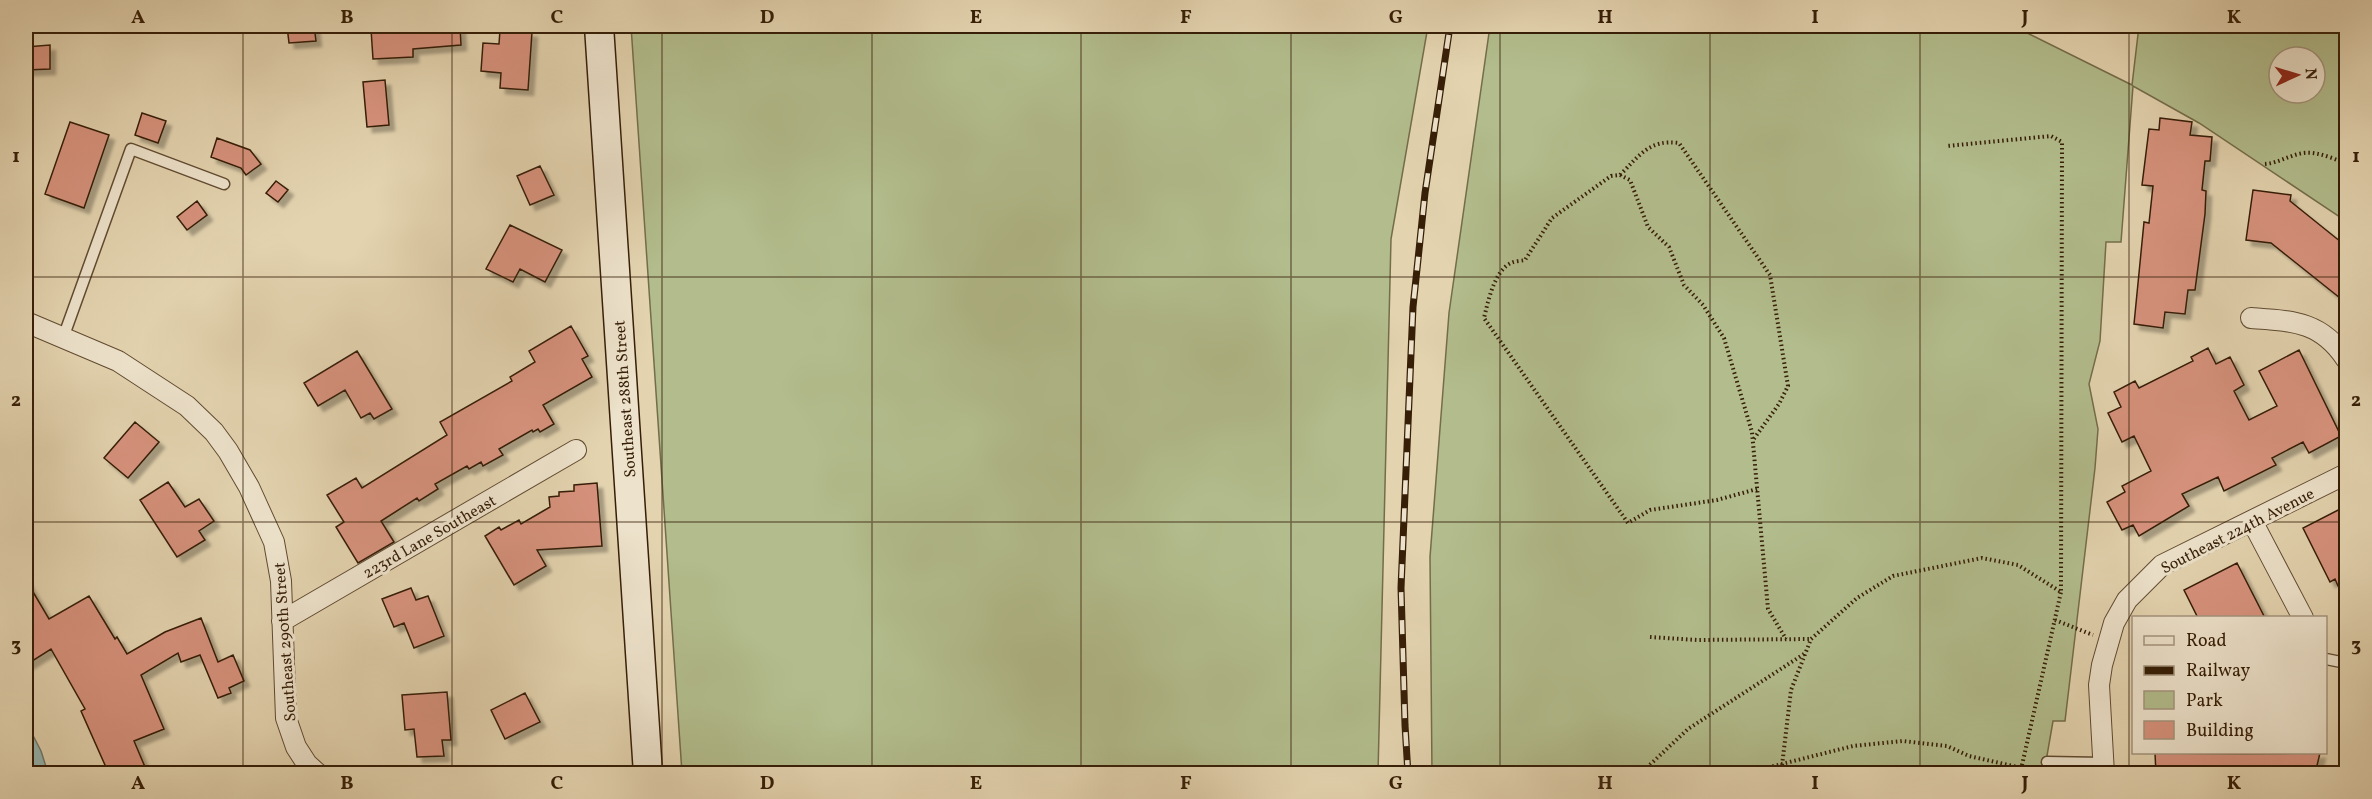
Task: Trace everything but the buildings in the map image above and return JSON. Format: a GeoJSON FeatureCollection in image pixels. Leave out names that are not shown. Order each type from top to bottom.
{"type":"FeatureCollection","features":[{"type":"Feature","properties":{"kind":"street","name":"Southeast 288th Street"},"geometry":{"type":"LineString","coordinates":[[600,26],[648,774]]}},
{"type":"Feature","properties":{"kind":"street"},"geometry":{"type":"LineString","coordinates":[[2251,318],[2295,321],[2314,327],[2341,351],[2346,359]]}},
{"type":"Feature","properties":{"kind":"street","name":"Southeast 290th Street"},"geometry":{"type":"LineString","coordinates":[[26,322],[117,361],[187,406],[214,432],[249,487],[274,542],[281,581],[286,718],[296,747],[312,769]]}},
{"type":"Feature","properties":{"kind":"street","name":"223rd Lane Southeast"},"geometry":{"type":"LineString","coordinates":[[282,621],[576,450]]}},
{"type":"Feature","properties":{"kind":"street","name":"Southeast 224th Avenue"},"geometry":{"type":"LineString","coordinates":[[2103,768],[2099,685],[2111,632],[2127,600],[2162,565],[2346,474]]}},
{"type":"Feature","properties":{"kind":"street"},"geometry":{"type":"LineString","coordinates":[[2252,521],[2302,616]]}},
{"type":"Feature","properties":{"kind":"lane"},"geometry":{"type":"LineString","coordinates":[[63,338],[131,149],[224,184]]}},
{"type":"Feature","properties":{"kind":"lane"},"geometry":{"type":"LineString","coordinates":[[2327,659],[2346,663]]}},
{"type":"Feature","properties":{"kind":"lane"},"geometry":{"type":"LineString","coordinates":[[2047,762],[2103,768]]}},
{"type":"Feature","properties":{"kind":"path"},"geometry":{"type":"LineString","coordinates":[[1947,146],[2051,136],[2062,142],[2061,592],[2020,774]]}},
{"type":"Feature","properties":{"kind":"path"},"geometry":{"type":"LineString","coordinates":[[1620,175],[1647,147],[1668,142],[1679,143],[1770,276],[1788,386],[1779,404],[1753,441]]}},
{"type":"Feature","properties":{"kind":"path"},"geometry":{"type":"LineString","coordinates":[[2265,164],[2304,153],[2315,153],[2346,163]]}},
{"type":"Feature","properties":{"kind":"path"},"geometry":{"type":"LineString","coordinates":[[1757,489],[1717,500],[1650,510],[1628,523],[1484,318],[1494,282],[1510,263],[1525,260],[1552,218],[1611,176],[1620,175],[1630,180],[1648,227],[1669,247],[1684,285],[1703,305],[1724,338],[1742,393],[1753,441],[1768,609],[1786,639]]}},
{"type":"Feature","properties":{"kind":"path"},"geometry":{"type":"LineString","coordinates":[[1781,774],[1791,690],[1811,639],[1857,598],[1893,576],[1982,558],[2018,566],[2061,592]]}},
{"type":"Feature","properties":{"kind":"path"},"geometry":{"type":"LineString","coordinates":[[2055,620],[2111,632]]}},
{"type":"Feature","properties":{"kind":"path"},"geometry":{"type":"LineString","coordinates":[[1650,637],[1697,640],[1811,639]]}},
{"type":"Feature","properties":{"kind":"path"},"geometry":{"type":"LineString","coordinates":[[1640,774],[1688,729],[1805,653]]}},
{"type":"Feature","properties":{"kind":"path"},"geometry":{"type":"LineString","coordinates":[[1742,774],[1853,746],[1903,741],[1947,746],[1969,756],[2022,768]]}},
{"type":"Feature","properties":{"kind":"green space"},"geometry":{"type":"Polygon","coordinates":[[[631,26],[1428,26],[1391,239],[1378,773],[682,773],[631,26]]]}},
{"type":"Feature","properties":{"kind":"green space"},"geometry":{"type":"Polygon","coordinates":[[[1490,26],[2013,26],[2132,85],[2139,26],[2346,26],[2346,221],[2199,123],[2133,86],[2121,242],[2106,242],[2100,341],[2089,384],[2098,429],[2065,721],[2053,721],[2044,773],[1432,774],[1430,557],[1449,313],[1490,26]]]}},
{"type":"Feature","properties":{"kind":"water"},"geometry":{"type":"Polygon","coordinates":[[[26,722],[41,751],[48,773],[26,773],[26,722]]]}},
{"type":"Feature","properties":{"kind":"railway"},"geometry":{"type":"LineString","coordinates":[[1408,774],[1401,588],[1413,307],[1425,193],[1450,26]]}}]}
